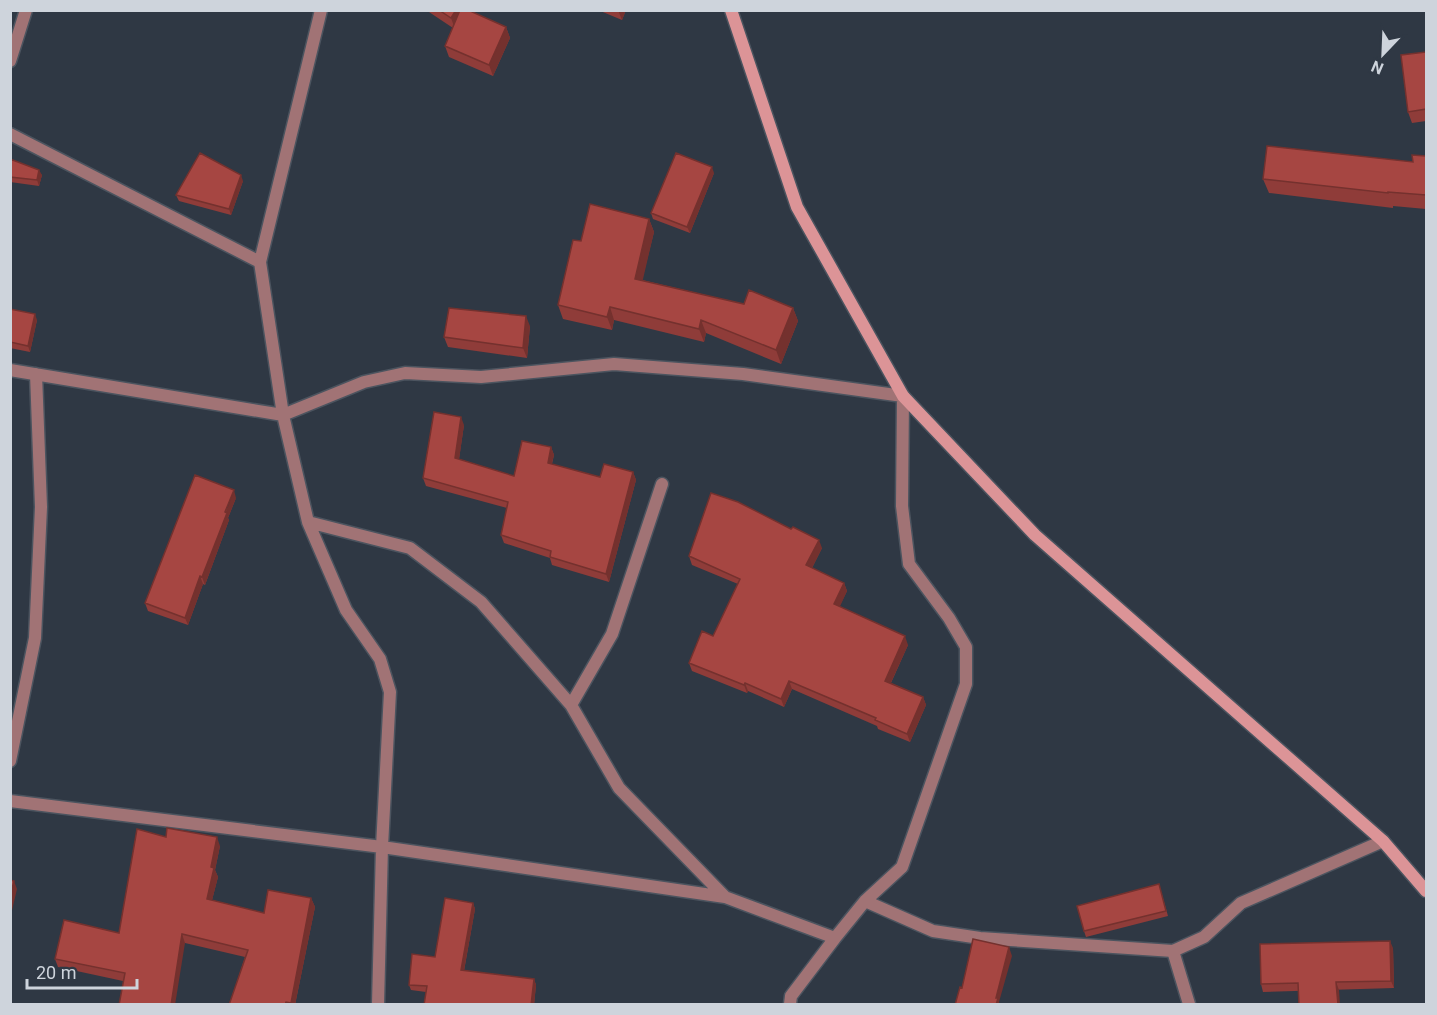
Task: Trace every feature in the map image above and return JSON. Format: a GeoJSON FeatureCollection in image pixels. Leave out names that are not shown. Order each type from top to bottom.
{"type":"FeatureCollection","features":[{"type":"Feature","properties":{"kind":"street"},"geometry":{"type":"LineString","coordinates":[[10,61],[26,10]]}},
{"type":"Feature","properties":{"kind":"street"},"geometry":{"type":"LineString","coordinates":[[321,10],[260,262],[283,415],[309,522],[345,610],[380,659],[390,692],[382,847],[378,1005]]}},
{"type":"Feature","properties":{"kind":"street"},"geometry":{"type":"LineString","coordinates":[[731,10],[797,207],[903,396],[1035,535],[1383,841],[1426,891]]}},
{"type":"Feature","properties":{"kind":"street"},"geometry":{"type":"LineString","coordinates":[[10,134],[260,262]]}},
{"type":"Feature","properties":{"kind":"street"},"geometry":{"type":"LineString","coordinates":[[10,370],[283,415],[364,382],[405,373],[481,377],[614,364],[743,374],[903,396]]}},
{"type":"Feature","properties":{"kind":"street"},"geometry":{"type":"LineString","coordinates":[[10,761],[35,638],[41,507],[36,374]]}},
{"type":"Feature","properties":{"kind":"street"},"geometry":{"type":"LineString","coordinates":[[790,1005],[791,996],[835,938],[866,901],[902,867],[966,684],[966,647],[949,618],[909,564],[902,506],[903,396]]}},
{"type":"Feature","properties":{"kind":"street"},"geometry":{"type":"LineString","coordinates":[[571,705],[612,634],[662,484]]}},
{"type":"Feature","properties":{"kind":"street"},"geometry":{"type":"LineString","coordinates":[[309,522],[410,548],[481,602],[571,705],[619,788],[725,897]]}},
{"type":"Feature","properties":{"kind":"street"},"geometry":{"type":"LineString","coordinates":[[10,801],[382,847],[725,897],[835,938]]}},
{"type":"Feature","properties":{"kind":"street"},"geometry":{"type":"LineString","coordinates":[[866,901],[933,931],[980,938],[1173,951],[1204,938],[1241,903],[1383,841]]}},
{"type":"Feature","properties":{"kind":"street"},"geometry":{"type":"LineString","coordinates":[[1173,951],[1189,1005]]}},
{"type":"Feature","properties":{"kind":"building"},"geometry":{"type":"Polygon","coordinates":[[[439,10],[456,10],[451,18],[439,10]]]}},
{"type":"Feature","properties":{"kind":"building"},"geometry":{"type":"Polygon","coordinates":[[[460,10],[468,10],[506,27],[489,65],[445,46],[460,10]]]}},
{"type":"Feature","properties":{"kind":"building"},"geometry":{"type":"Polygon","coordinates":[[[1426,52],[1426,109],[1408,112],[1401,55],[1426,52]]]}},
{"type":"Feature","properties":{"kind":"building"},"geometry":{"type":"Polygon","coordinates":[[[1267,146],[1413,162],[1412,155],[1426,156],[1426,195],[1263,179],[1267,146]]]}},
{"type":"Feature","properties":{"kind":"building"},"geometry":{"type":"Polygon","coordinates":[[[200,153],[241,175],[229,209],[176,195],[200,153]]]}},
{"type":"Feature","properties":{"kind":"building"},"geometry":{"type":"Polygon","coordinates":[[[676,153],[712,167],[687,227],[651,213],[676,153]]]}},
{"type":"Feature","properties":{"kind":"building"},"geometry":{"type":"Polygon","coordinates":[[[10,159],[39,170],[37,180],[10,177],[10,159]]]}},
{"type":"Feature","properties":{"kind":"building"},"geometry":{"type":"Polygon","coordinates":[[[590,204],[649,219],[635,279],[744,304],[749,290],[793,308],[776,350],[701,320],[699,329],[610,307],[607,317],[558,305],[573,240],[581,241],[590,204]]]}},
{"type":"Feature","properties":{"kind":"building"},"geometry":{"type":"Polygon","coordinates":[[[449,308],[526,316],[523,348],[444,337],[449,308]]]}},
{"type":"Feature","properties":{"kind":"building"},"geometry":{"type":"Polygon","coordinates":[[[10,309],[35,314],[28,346],[10,342],[10,309]]]}},
{"type":"Feature","properties":{"kind":"building"},"geometry":{"type":"Polygon","coordinates":[[[434,412],[461,417],[455,458],[514,476],[522,441],[551,447],[548,463],[600,477],[604,464],[633,472],[606,574],[550,557],[551,551],[501,535],[508,502],[423,478],[434,412]]]}},
{"type":"Feature","properties":{"kind":"building"},"geometry":{"type":"Polygon","coordinates":[[[195,475],[234,490],[185,618],[145,603],[195,475]]]}},
{"type":"Feature","properties":{"kind":"building"},"geometry":{"type":"Polygon","coordinates":[[[711,493],[738,502],[791,529],[793,527],[819,540],[806,565],[844,583],[834,604],[905,636],[885,681],[923,697],[907,734],[875,720],[876,718],[789,681],[781,699],[689,663],[702,631],[713,636],[740,579],[689,556],[711,493]]]}},
{"type":"Feature","properties":{"kind":"building"},"geometry":{"type":"Polygon","coordinates":[[[167,828],[217,837],[211,867],[214,868],[207,899],[264,913],[268,890],[311,898],[291,1003],[286,1002],[285,1005],[229,1005],[248,950],[182,934],[171,1005],[119,1005],[125,973],[55,959],[64,920],[119,933],[137,829],[166,837],[167,828]]]}},
{"type":"Feature","properties":{"kind":"building"},"geometry":{"type":"Polygon","coordinates":[[[10,880],[14,881],[10,897],[10,880]]]}},
{"type":"Feature","properties":{"kind":"building"},"geometry":{"type":"Polygon","coordinates":[[[1159,884],[1166,911],[1084,931],[1077,906],[1159,884]]]}},
{"type":"Feature","properties":{"kind":"building"},"geometry":{"type":"Polygon","coordinates":[[[445,898],[473,903],[461,970],[534,979],[531,1005],[424,1005],[427,986],[409,985],[412,954],[435,957],[445,898]]]}},
{"type":"Feature","properties":{"kind":"building"},"geometry":{"type":"Polygon","coordinates":[[[973,939],[1009,947],[996,1005],[955,1005],[960,987],[962,988],[973,939]]]}},
{"type":"Feature","properties":{"kind":"building"},"geometry":{"type":"Polygon","coordinates":[[[1390,941],[1391,981],[1336,982],[1338,1005],[1299,1005],[1298,983],[1261,984],[1260,944],[1390,941]]]}}]}
